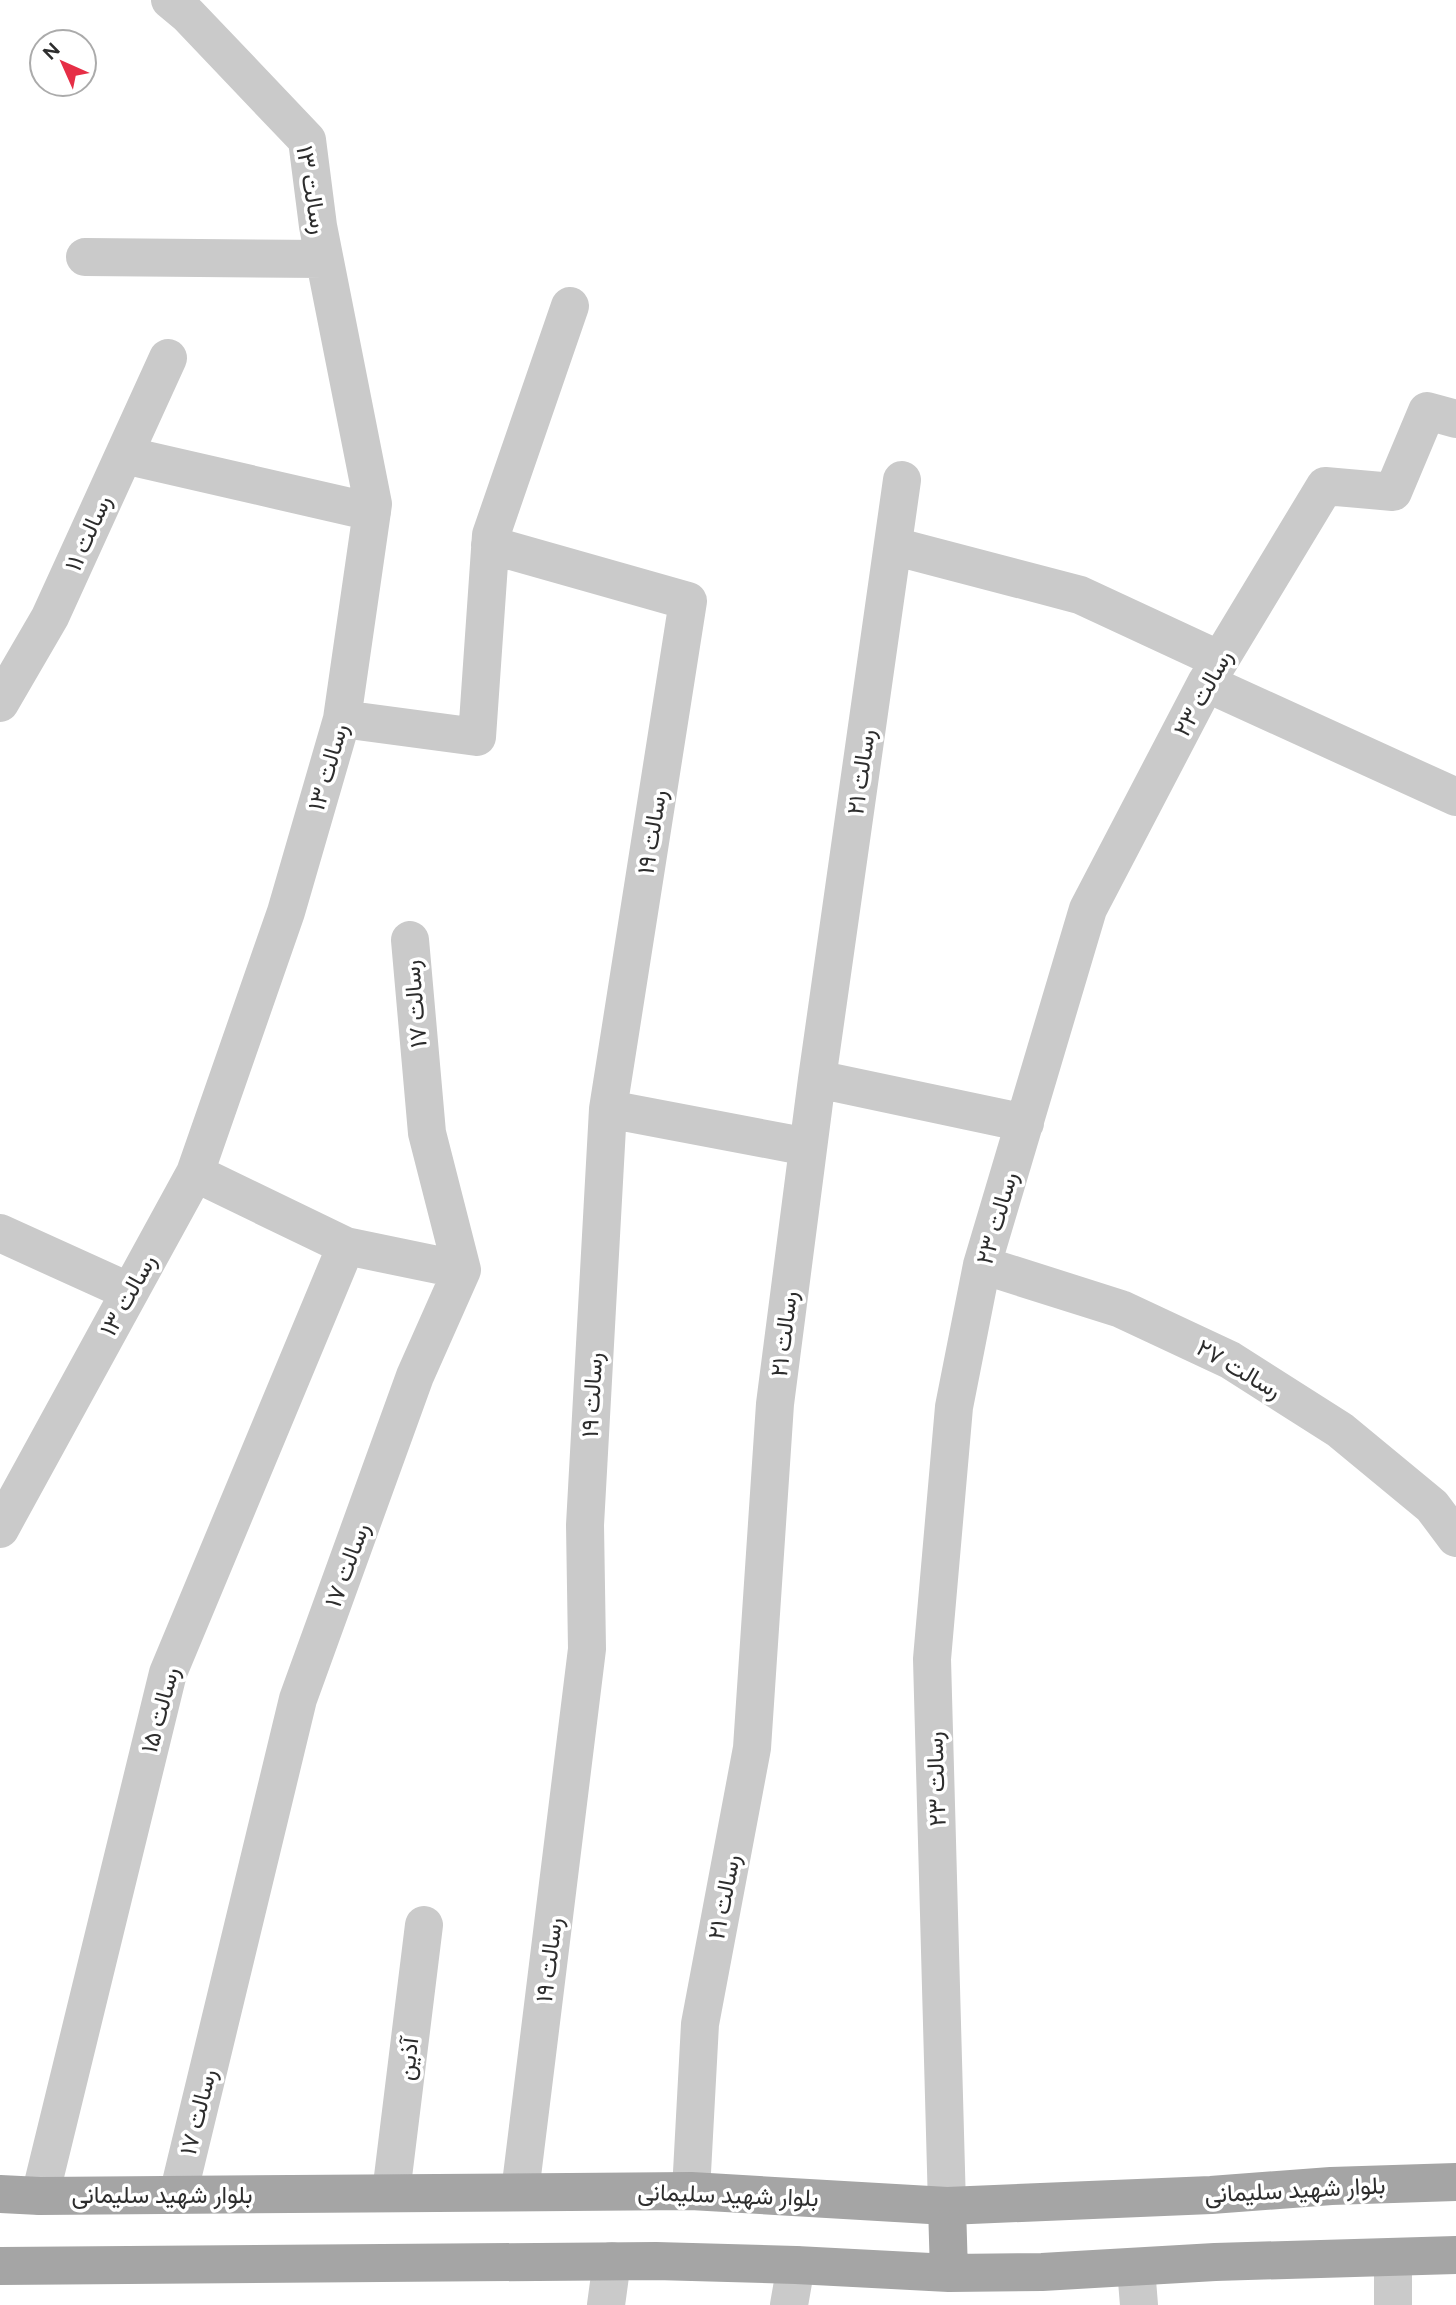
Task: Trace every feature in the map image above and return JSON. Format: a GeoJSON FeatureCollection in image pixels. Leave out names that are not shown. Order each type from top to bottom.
{"type":"FeatureCollection","features":[{"type":"Feature","properties":{"kind":"main road","name":"بلوار شهید سلیمانی"},"geometry":{"type":"LineString","coordinates":[[0,2194],[40,2196],[691,2191],[947,2206],[1456,2182]]}},
{"type":"Feature","properties":{"kind":"main road"},"geometry":{"type":"LineString","coordinates":[[947,2206],[949,2273]]}},
{"type":"Feature","properties":{"kind":"main road"},"geometry":{"type":"LineString","coordinates":[[0,2266],[612,2261],[796,2265],[949,2273],[1042,2272],[1215,2262],[1456,2255]]}},
{"type":"Feature","properties":{"kind":"street","name":"رسالت ۱۳"},"geometry":{"type":"LineString","coordinates":[[0,1529],[195,1173],[286,912],[342,719],[373,504],[324,258],[307,140],[188,15],[170,0]]}},
{"type":"Feature","properties":{"kind":"street"},"geometry":{"type":"LineString","coordinates":[[85,257],[324,258]]}},
{"type":"Feature","properties":{"kind":"street"},"geometry":{"type":"LineString","coordinates":[[342,719],[478,737],[491,535],[570,306]]}},
{"type":"Feature","properties":{"kind":"street","name":"رسالت ۱۱"},"geometry":{"type":"LineString","coordinates":[[0,703],[50,617],[168,358]]}},
{"type":"Feature","properties":{"kind":"street","name":"رسالت ۲۳"},"geometry":{"type":"LineString","coordinates":[[947,2206],[932,1659],[954,1407],[982,1265],[1088,909],[1213,672],[1325,486],[1393,492],[1427,411],[1456,419]]}},
{"type":"Feature","properties":{"kind":"street"},"geometry":{"type":"LineString","coordinates":[[124,455],[372,512]]}},
{"type":"Feature","properties":{"kind":"street","name":"رسالت ۲۱"},"geometry":{"type":"LineString","coordinates":[[691,2191],[700,2024],[752,1748],[775,1404],[817,1079],[902,480]]}},
{"type":"Feature","properties":{"kind":"street","name":"رسالت ۱۹"},"geometry":{"type":"LineString","coordinates":[[490,545],[688,601],[608,1109],[585,1525],[587,1649],[520,2192]]}},
{"type":"Feature","properties":{"kind":"street"},"geometry":{"type":"LineString","coordinates":[[893,546],[1080,595],[1213,672],[1456,797]]}},
{"type":"Feature","properties":{"kind":"street","name":"رسالت ۱۷"},"geometry":{"type":"LineString","coordinates":[[178,2195],[298,1699],[415,1376],[462,1270],[427,1133],[410,940]]}},
{"type":"Feature","properties":{"kind":"street"},"geometry":{"type":"LineString","coordinates":[[817,1079],[1025,1122]]}},
{"type":"Feature","properties":{"kind":"street"},"geometry":{"type":"LineString","coordinates":[[608,1109],[808,1147]]}},
{"type":"Feature","properties":{"kind":"street"},"geometry":{"type":"LineString","coordinates":[[195,1173],[346,1246],[462,1270]]}},
{"type":"Feature","properties":{"kind":"street"},"geometry":{"type":"LineString","coordinates":[[0,1233],[130,1292]]}},
{"type":"Feature","properties":{"kind":"street","name":"رسالت ۱۵"},"geometry":{"type":"LineString","coordinates":[[40,2196],[168,1673],[346,1246]]}},
{"type":"Feature","properties":{"kind":"street","name":"رسالت ۲۷"},"geometry":{"type":"LineString","coordinates":[[982,1265],[1121,1309],[1230,1360],[1340,1430],[1432,1506],[1456,1538]]}},
{"type":"Feature","properties":{"kind":"street","name":"آذین"},"geometry":{"type":"LineString","coordinates":[[391,2193],[424,1925]]}},
{"type":"Feature","properties":{"kind":"street"},"geometry":{"type":"LineString","coordinates":[[1393,2257],[1393,2305]]}},
{"type":"Feature","properties":{"kind":"street"},"geometry":{"type":"LineString","coordinates":[[606,2305],[612,2261]]}},
{"type":"Feature","properties":{"kind":"street"},"geometry":{"type":"LineString","coordinates":[[789,2305],[796,2265]]}},
{"type":"Feature","properties":{"kind":"street"},"geometry":{"type":"LineString","coordinates":[[1136,2268],[1139,2305]]}}]}
